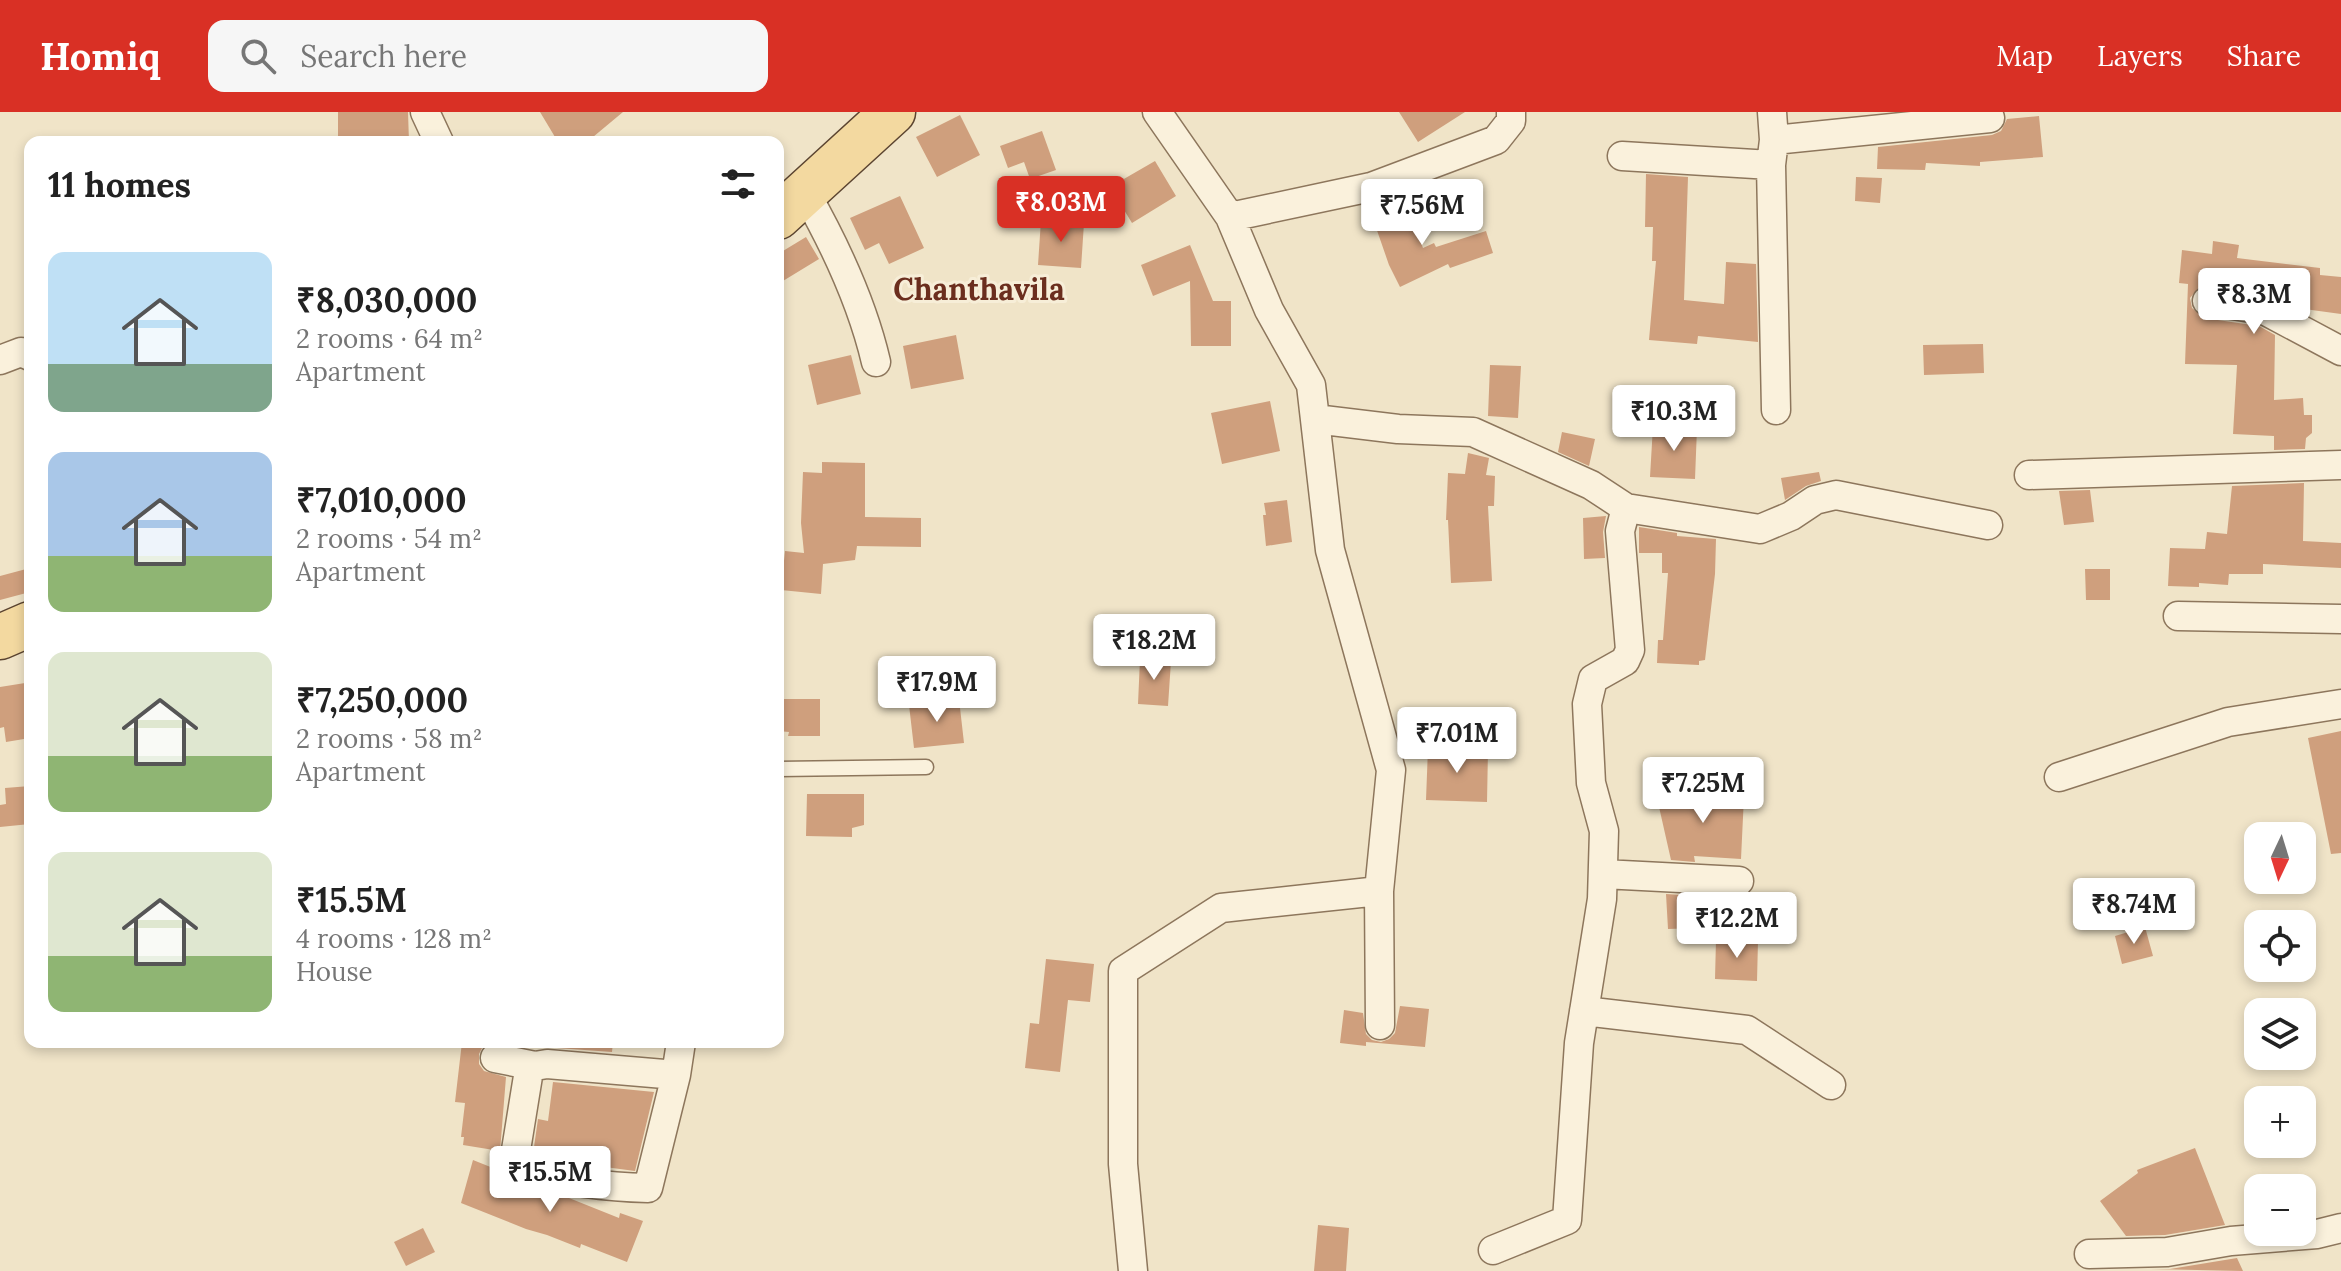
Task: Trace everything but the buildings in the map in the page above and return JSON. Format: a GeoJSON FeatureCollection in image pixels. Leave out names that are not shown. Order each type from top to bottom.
{"type":"FeatureCollection","features":[{"type":"Feature","properties":{"kind":"main road"},"geometry":{"type":"LineString","coordinates":[[792,205],[893,112]]}},
{"type":"Feature","properties":{"kind":"main road"},"geometry":{"type":"LineString","coordinates":[[0,637],[24,627]]}},
{"type":"Feature","properties":{"kind":"street"},"geometry":{"type":"LineString","coordinates":[[425,112],[436,136]]}},
{"type":"Feature","properties":{"kind":"street"},"geometry":{"type":"LineString","coordinates":[[1157,112],[1230,217],[1269,310],[1311,385],[1330,550],[1391,770],[1379,891],[1380,1025]]}},
{"type":"Feature","properties":{"kind":"street"},"geometry":{"type":"LineString","coordinates":[[1230,217],[1371,187],[1420,171],[1496,140],[1511,121],[1511,112]]}},
{"type":"Feature","properties":{"kind":"street"},"geometry":{"type":"LineString","coordinates":[[1622,156],[1990,118]]}},
{"type":"Feature","properties":{"kind":"street"},"geometry":{"type":"LineString","coordinates":[[1772,139],[1776,410]]}},
{"type":"Feature","properties":{"kind":"street"},"geometry":{"type":"LineString","coordinates":[[792,205],[856,293],[876,362]]}},
{"type":"Feature","properties":{"kind":"street"},"geometry":{"type":"LineString","coordinates":[[2207,301],[2264,310],[2341,351]]}},
{"type":"Feature","properties":{"kind":"street"},"geometry":{"type":"LineString","coordinates":[[0,360],[24,353]]}},
{"type":"Feature","properties":{"kind":"street"},"geometry":{"type":"LineString","coordinates":[[1315,419],[1398,429],[1473,432],[1591,485],[1626,508],[1760,529],[1791,516],[1815,500],[1836,495],[1988,525]]}},
{"type":"Feature","properties":{"kind":"street"},"geometry":{"type":"LineString","coordinates":[[2029,475],[2341,465]]}},
{"type":"Feature","properties":{"kind":"street"},"geometry":{"type":"LineString","coordinates":[[1493,1250],[1567,1220],[1579,1043],[1602,899],[1603,874],[1604,831],[1591,783],[1587,704],[1593,679],[1625,661],[1630,650],[1620,531],[1626,508]]}},
{"type":"Feature","properties":{"kind":"street"},"geometry":{"type":"LineString","coordinates":[[2178,616],[2341,619]]}},
{"type":"Feature","properties":{"kind":"street"},"geometry":{"type":"LineString","coordinates":[[2059,777],[2228,722],[2341,704]]}},
{"type":"Feature","properties":{"kind":"street"},"geometry":{"type":"LineString","coordinates":[[1603,874],[1739,881]]}},
{"type":"Feature","properties":{"kind":"street"},"geometry":{"type":"LineString","coordinates":[[1133,1271],[1123,1164],[1123,971],[1221,908],[1379,891]]}},
{"type":"Feature","properties":{"kind":"street"},"geometry":{"type":"LineString","coordinates":[[1584,1011],[1747,1030],[1831,1085]]}},
{"type":"Feature","properties":{"kind":"street"},"geometry":{"type":"LineString","coordinates":[[535,1066],[529,1070],[516,1150],[525,1171],[608,1187],[648,1188],[680,1048]]}},
{"type":"Feature","properties":{"kind":"street"},"geometry":{"type":"LineString","coordinates":[[495,1058],[535,1066],[547,1064],[676,1075]]}},
{"type":"Feature","properties":{"kind":"street"},"geometry":{"type":"LineString","coordinates":[[2089,1254],[2167,1252],[2231,1241],[2317,1234],[2341,1228]]}},
{"type":"Feature","properties":{"kind":"lane"},"geometry":{"type":"LineString","coordinates":[[784,769],[926,767]]}},
{"type":"Feature","properties":{"kind":"district","name":"Chanthavila"},"geometry":{"type":"Point","coordinates":[979,290]}}]}
